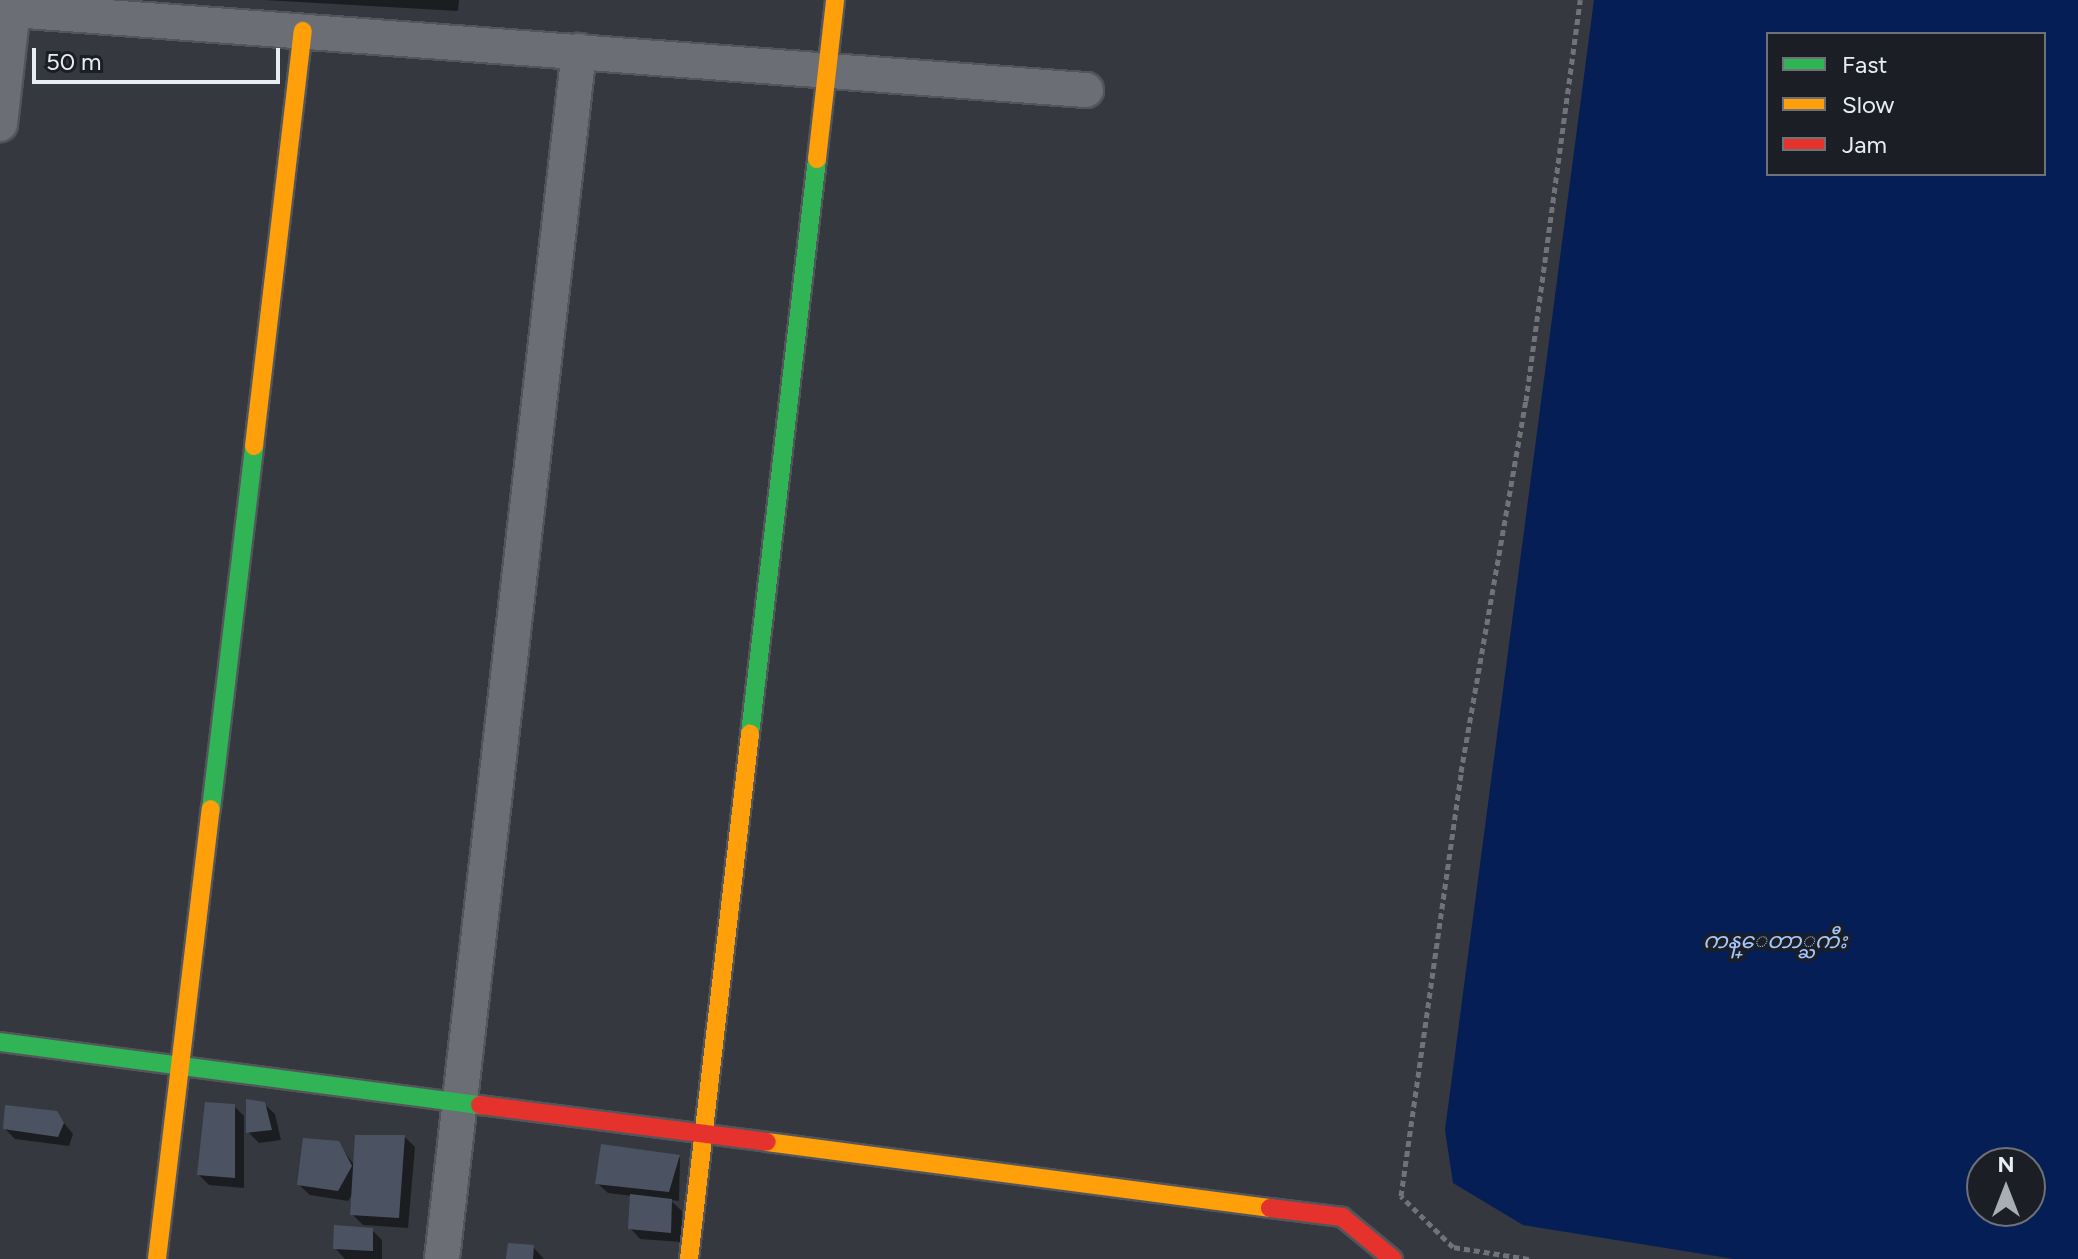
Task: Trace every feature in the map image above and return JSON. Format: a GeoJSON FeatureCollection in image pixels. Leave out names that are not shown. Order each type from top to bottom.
{"type":"FeatureCollection","features":[{"type":"Feature","properties":{"kind":"street"},"geometry":{"type":"LineString","coordinates":[[689,1259],[835,0]]}},
{"type":"Feature","properties":{"kind":"street"},"geometry":{"type":"LineString","coordinates":[[0,124],[9,6],[1086,90]]}},
{"type":"Feature","properties":{"kind":"street"},"geometry":{"type":"LineString","coordinates":[[157,1259],[303,31]]}},
{"type":"Feature","properties":{"kind":"street"},"geometry":{"type":"LineString","coordinates":[[442,1259],[579,51]]}},
{"type":"Feature","properties":{"kind":"street"},"geometry":{"type":"LineString","coordinates":[[0,1042],[1342,1217],[1393,1259]]}},
{"type":"Feature","properties":{"kind":"path"},"geometry":{"type":"LineString","coordinates":[[1529,1259],[1453,1247],[1401,1196],[1461,772],[1526,401],[1580,0]]}},
{"type":"Feature","properties":{"kind":"water","name":"ကန္ေတာ္ႀကီး"},"geometry":{"type":"Polygon","coordinates":[[[1594,0],[2078,0],[2078,1259],[1734,1259],[1523,1225],[1453,1183],[1445,1130],[1594,0]]]}},
{"type":"Feature","properties":{"kind":"building"},"geometry":{"type":"Polygon","coordinates":[[[246,1099],[265,1102],[272,1130],[246,1133],[246,1099]]]}},
{"type":"Feature","properties":{"kind":"building"},"geometry":{"type":"Polygon","coordinates":[[[205,1102],[235,1104],[235,1178],[197,1175],[205,1102]]]}},
{"type":"Feature","properties":{"kind":"building"},"geometry":{"type":"Polygon","coordinates":[[[5,1105],[57,1111],[64,1123],[58,1137],[3,1129],[5,1105]]]}},
{"type":"Feature","properties":{"kind":"building"},"geometry":{"type":"Polygon","coordinates":[[[355,1135],[405,1135],[399,1218],[350,1215],[355,1135]]]}},
{"type":"Feature","properties":{"kind":"building"},"geometry":{"type":"Polygon","coordinates":[[[303,1138],[339,1141],[352,1166],[338,1191],[297,1185],[303,1138]]]}},
{"type":"Feature","properties":{"kind":"building"},"geometry":{"type":"Polygon","coordinates":[[[601,1144],[680,1155],[669,1192],[595,1184],[601,1144]]]}},
{"type":"Feature","properties":{"kind":"building"},"geometry":{"type":"Polygon","coordinates":[[[630,1194],[672,1199],[671,1233],[628,1229],[630,1194]]]}},
{"type":"Feature","properties":{"kind":"building"},"geometry":{"type":"Polygon","coordinates":[[[334,1225],[373,1228],[373,1251],[333,1249],[334,1225]]]}},
{"type":"Feature","properties":{"kind":"building"},"geometry":{"type":"Polygon","coordinates":[[[508,1243],[534,1245],[533,1259],[506,1259],[508,1243]]]}},
{"type":"Feature","properties":{"kind":"traffic: fast"},"geometry":{"type":"LineString","coordinates":[[750,734],[817,159]]}},
{"type":"Feature","properties":{"kind":"traffic: fast"},"geometry":{"type":"LineString","coordinates":[[211,809],[254,446]]}},
{"type":"Feature","properties":{"kind":"traffic: fast"},"geometry":{"type":"LineString","coordinates":[[0,1042],[480,1105]]}},
{"type":"Feature","properties":{"kind":"traffic: slow"},"geometry":{"type":"LineString","coordinates":[[817,159],[835,0]]}},
{"type":"Feature","properties":{"kind":"traffic: slow"},"geometry":{"type":"LineString","coordinates":[[254,446],[303,31]]}},
{"type":"Feature","properties":{"kind":"traffic: slow"},"geometry":{"type":"LineString","coordinates":[[689,1259],[750,734]]}},
{"type":"Feature","properties":{"kind":"traffic: slow"},"geometry":{"type":"LineString","coordinates":[[157,1259],[211,809]]}},
{"type":"Feature","properties":{"kind":"traffic: slow"},"geometry":{"type":"LineString","coordinates":[[767,1142],[1270,1208]]}},
{"type":"Feature","properties":{"kind":"traffic: jam"},"geometry":{"type":"LineString","coordinates":[[480,1105],[767,1142]]}},
{"type":"Feature","properties":{"kind":"traffic: jam"},"geometry":{"type":"LineString","coordinates":[[1270,1208],[1342,1217],[1393,1259]]}}]}
